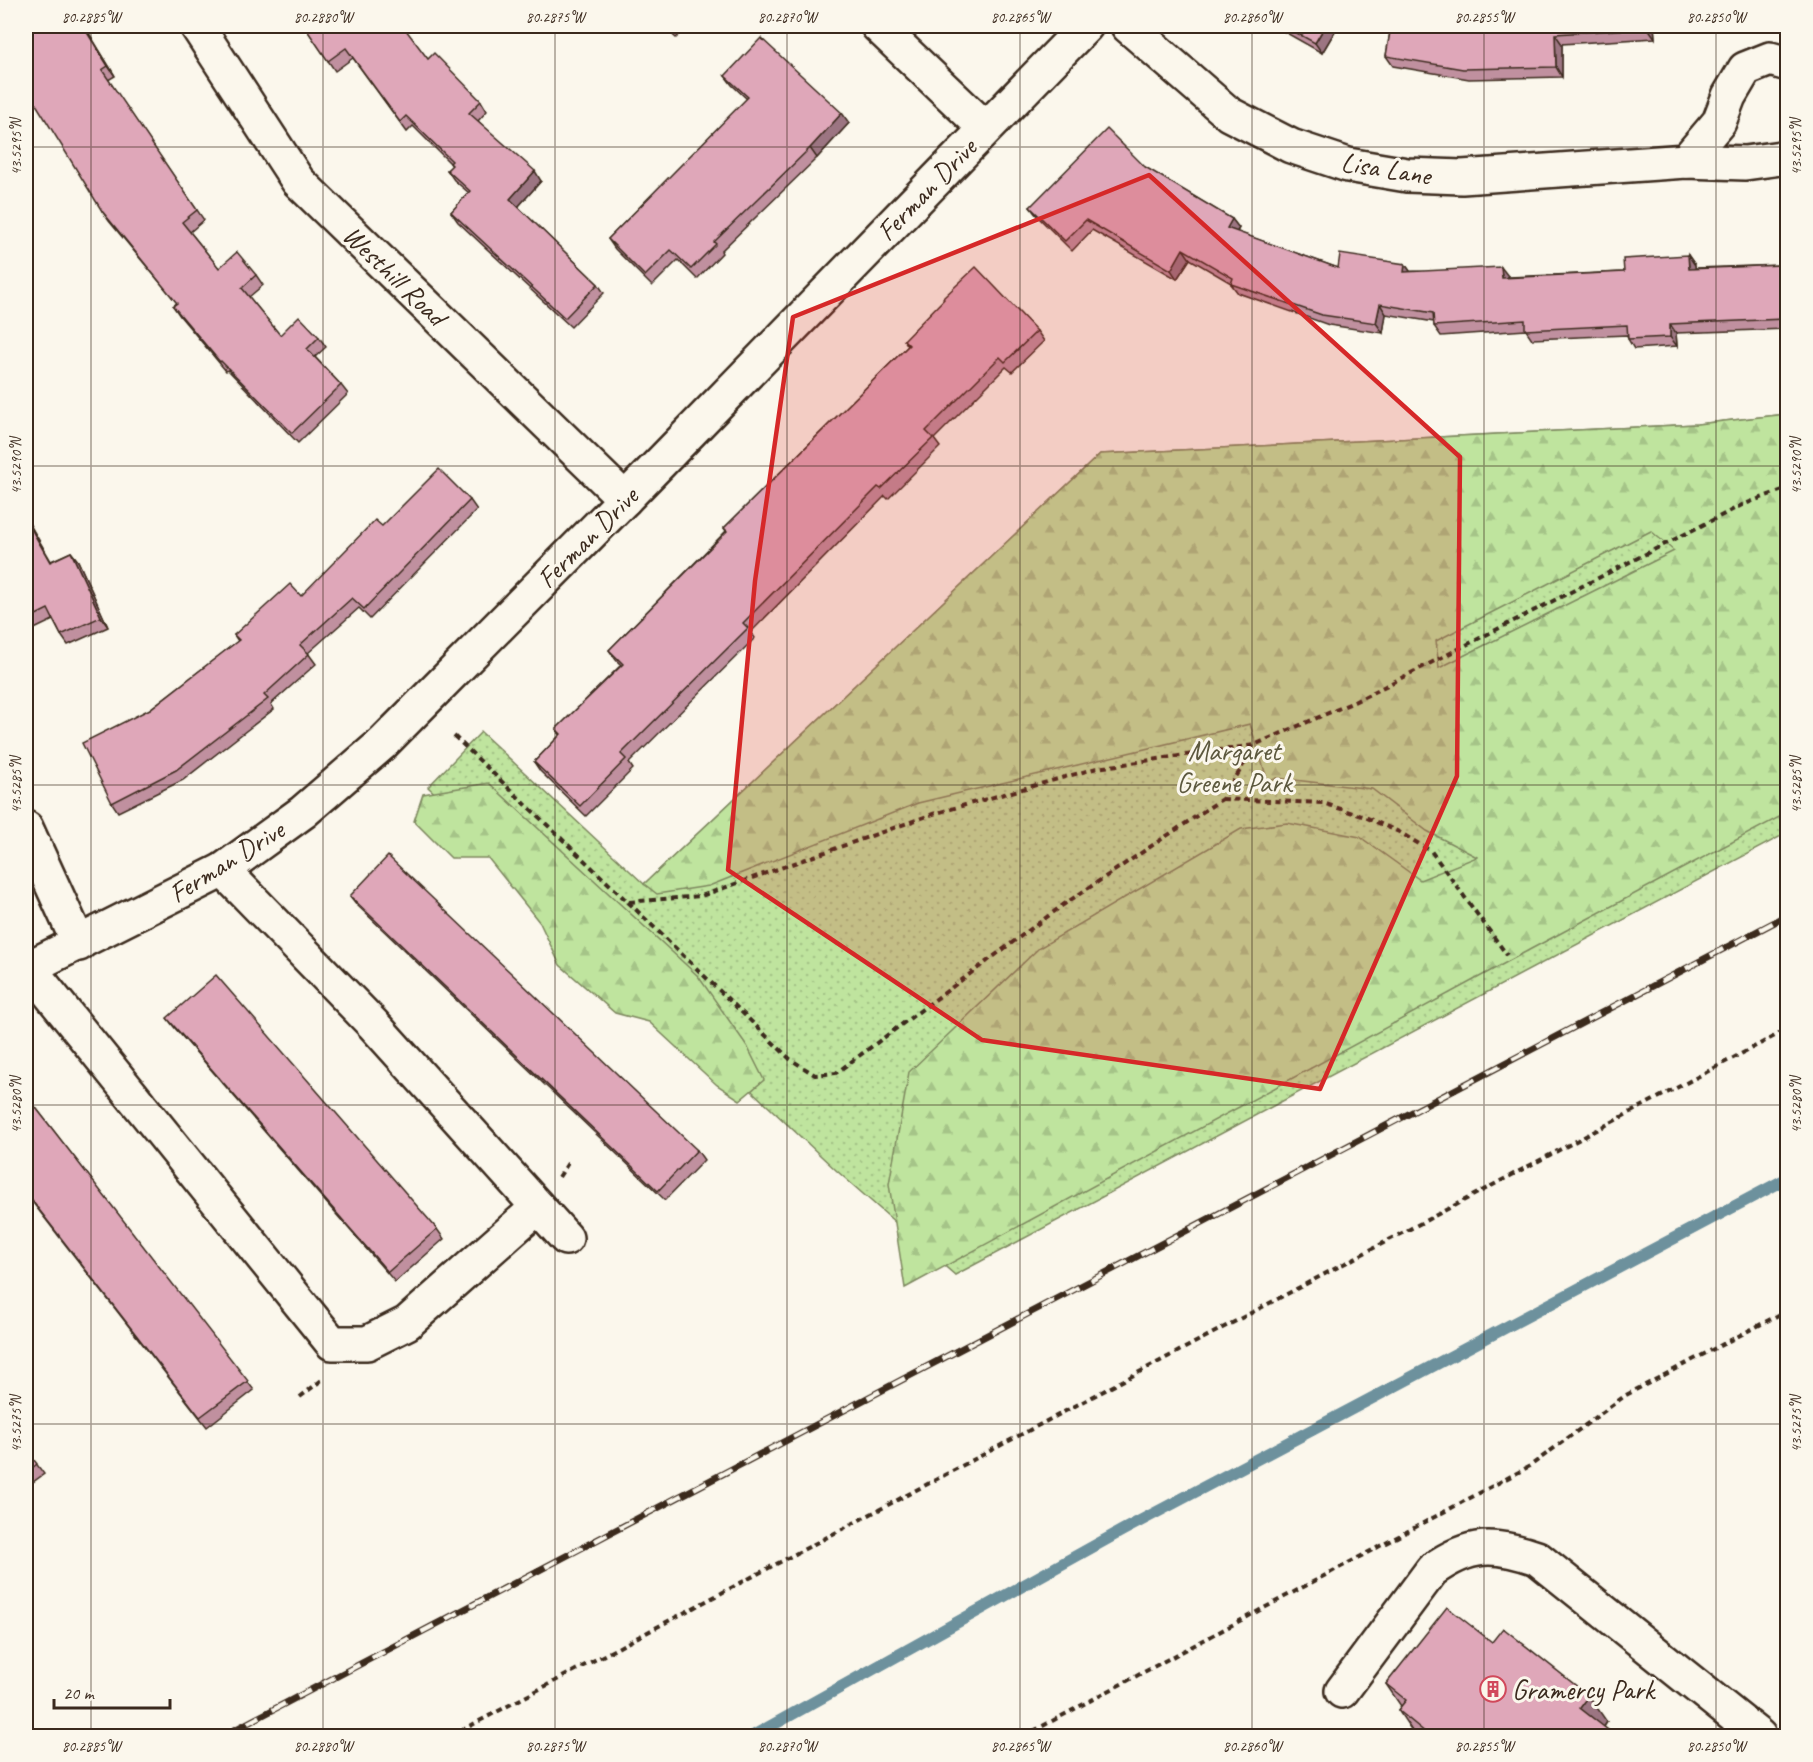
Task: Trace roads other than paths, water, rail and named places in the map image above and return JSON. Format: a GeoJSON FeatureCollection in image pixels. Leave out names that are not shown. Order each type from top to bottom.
{"type":"FeatureCollection","features":[{"type":"Feature","properties":{"kind":"street","name":"Westhill Road"},"geometry":{"type":"LineString","coordinates":[[197,26],[298,181],[625,499]]}},
{"type":"Feature","properties":{"kind":"street"},"geometry":{"type":"LineString","coordinates":[[878,26],[985,128]]}},
{"type":"Feature","properties":{"kind":"street","name":"Ferman Drive"},"geometry":{"type":"LineString","coordinates":[[27,969],[223,870],[303,812],[383,743],[625,499],[1086,26]]}},
{"type":"Feature","properties":{"kind":"street","name":"Lisa Lane"},"geometry":{"type":"LineString","coordinates":[[1128,26],[1229,114],[1291,146],[1348,165],[1407,175],[1462,177],[1686,161],[1745,163],[1788,157]]}},
{"type":"Feature","properties":{"kind":"street"},"geometry":{"type":"LineString","coordinates":[[1686,161],[1719,122],[1729,96],[1745,69],[1770,59],[1788,64]]}},
{"type":"Feature","properties":{"kind":"street"},"geometry":{"type":"LineString","coordinates":[[26,828],[79,944]]}},
{"type":"Feature","properties":{"kind":"street"},"geometry":{"type":"LineString","coordinates":[[223,870],[373,1024],[566,1238]]}},
{"type":"Feature","properties":{"kind":"street"},"geometry":{"type":"LineString","coordinates":[[27,969],[332,1342],[367,1343],[407,1323],[538,1207]]}},
{"type":"Feature","properties":{"kind":"street"},"geometry":{"type":"LineString","coordinates":[[1342,1691],[1432,1570],[1451,1556],[1479,1547],[1514,1550],[1537,1558],[1759,1737]]}},
{"type":"Feature","properties":{"kind":"waterway"},"geometry":{"type":"LineString","coordinates":[[753,1736],[1123,1530],[1788,1178]]}},
{"type":"Feature","properties":{"kind":"railway"},"geometry":{"type":"LineString","coordinates":[[223,1736],[1788,915]]}},
{"type":"Feature","properties":{"kind":"place","name":"Gramercy Park"},"geometry":{"type":"Point","coordinates":[1493,1689]}},
{"type":"Feature","properties":{"kind":"park label","name":"Margaret Greene Park"},"geometry":{"type":"Point","coordinates":[1234,766]}}]}
